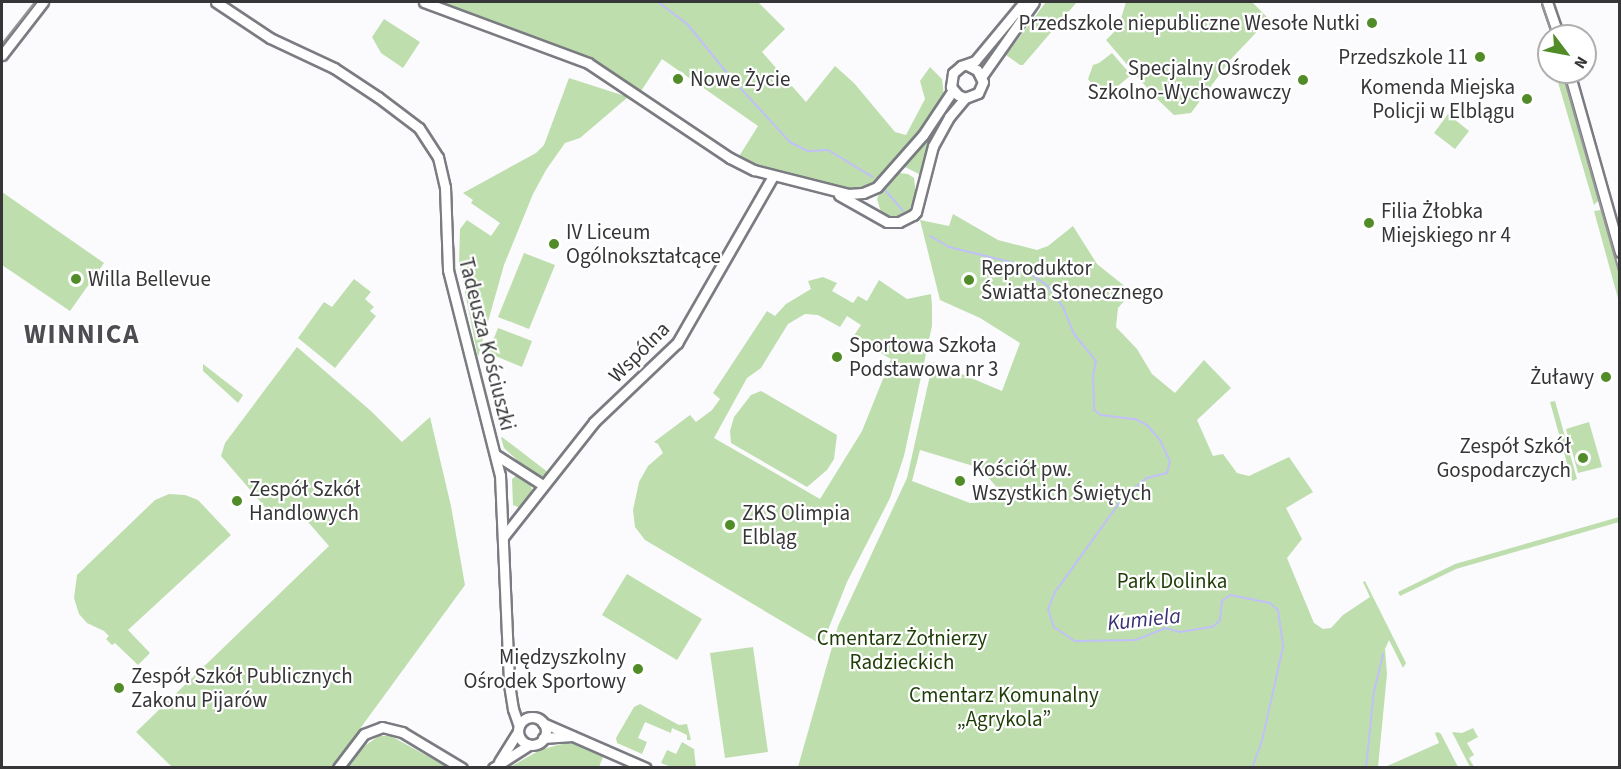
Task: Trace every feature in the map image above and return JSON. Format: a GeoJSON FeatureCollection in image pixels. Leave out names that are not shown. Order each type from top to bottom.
{"type":"FeatureCollection","features":[{"type":"Feature","properties":{"kind":"street"},"geometry":{"type":"LineString","coordinates":[[2,55],[43,2]]}},
{"type":"Feature","properties":{"kind":"street","name":"Tadeusza Kościuszki"},"geometry":{"type":"LineString","coordinates":[[216,2],[270,38],[334,68],[415,124],[431,143],[444,179],[448,270],[501,475],[507,663],[511,700],[518,729]]}},
{"type":"Feature","properties":{"kind":"street"},"geometry":{"type":"LineString","coordinates":[[424,2],[588,63],[730,158],[754,170],[856,194],[877,187],[923,135],[953,90]]}},
{"type":"Feature","properties":{"kind":"street"},"geometry":{"type":"LineString","coordinates":[[965,98],[953,90],[950,83],[953,73],[961,66],[978,58],[1024,2]]}},
{"type":"Feature","properties":{"kind":"street"},"geometry":{"type":"LineString","coordinates":[[823,188],[887,222],[899,222],[916,212],[933,146],[947,120],[965,98],[974,96],[980,91],[982,75],[1034,2]]}},
{"type":"Feature","properties":{"kind":"street"},"geometry":{"type":"LineString","coordinates":[[1547,2],[1555,24]]}},
{"type":"Feature","properties":{"kind":"street"},"geometry":{"type":"LineString","coordinates":[[967,65],[982,75]]}},
{"type":"Feature","properties":{"kind":"street"},"geometry":{"type":"LineString","coordinates":[[1572,84],[1620,252]]}},
{"type":"Feature","properties":{"kind":"street","name":"Wspólna"},"geometry":{"type":"LineString","coordinates":[[504,536],[594,422],[680,339],[773,176]]}},
{"type":"Feature","properties":{"kind":"street","name":"Tadeusza Kościuszki"},"geometry":{"type":"LineString","coordinates":[[496,455],[543,485]]}},
{"type":"Feature","properties":{"kind":"street"},"geometry":{"type":"LineString","coordinates":[[511,700],[531,718],[646,768]]}},
{"type":"Feature","properties":{"kind":"street"},"geometry":{"type":"LineString","coordinates":[[495,766],[518,729],[531,718]]}},
{"type":"Feature","properties":{"kind":"street"},"geometry":{"type":"LineString","coordinates":[[495,766],[529,745],[539,743],[543,738],[543,723]]}},
{"type":"Feature","properties":{"kind":"street"},"geometry":{"type":"LineString","coordinates":[[338,768],[364,734],[382,727],[402,732],[462,768]]}},
{"type":"Feature","properties":{"kind":"street"},"geometry":{"type":"LineString","coordinates":[[518,729],[520,739],[529,745]]}},
{"type":"Feature","properties":{"kind":"street"},"geometry":{"type":"LineString","coordinates":[[543,738],[574,735]]}},
{"type":"Feature","properties":{"kind":"green space"},"geometry":{"type":"Polygon","coordinates":[[[439,2],[758,2],[785,29],[762,52],[806,102],[835,66],[854,83],[895,132],[906,135],[925,99],[920,81],[930,67],[942,79],[944,96],[913,141],[888,170],[873,184],[862,190],[852,190],[762,169],[738,158],[758,126],[662,59],[641,91],[595,61],[439,2]]]}},
{"type":"Feature","properties":{"kind":"green space"},"geometry":{"type":"Polygon","coordinates":[[[1046,2],[1077,2],[1023,65],[1020,65],[1006,55],[1046,2]]]}},
{"type":"Feature","properties":{"kind":"green space"},"geometry":{"type":"Polygon","coordinates":[[[1126,2],[1252,2],[1269,19],[1232,58],[1191,113],[1174,115],[1154,96],[1106,40],[1118,28],[1126,2]]]}},
{"type":"Feature","properties":{"kind":"green space"},"geometry":{"type":"Polygon","coordinates":[[[384,19],[420,42],[403,68],[381,53],[372,37],[384,19]]]}},
{"type":"Feature","properties":{"kind":"green space"},"geometry":{"type":"Polygon","coordinates":[[[1112,53],[1131,75],[1104,98],[1088,79],[1093,65],[1112,53]]]}},
{"type":"Feature","properties":{"kind":"green space"},"geometry":{"type":"Polygon","coordinates":[[[569,78],[628,97],[580,138],[565,143],[546,170],[533,194],[504,265],[478,357],[459,263],[460,229],[467,220],[491,236],[500,223],[471,203],[473,200],[463,193],[536,153],[544,145],[569,78]]]}},
{"type":"Feature","properties":{"kind":"green space"},"geometry":{"type":"Polygon","coordinates":[[[1559,84],[1567,84],[1600,199],[1594,205],[1559,84]]]}},
{"type":"Feature","properties":{"kind":"green space"},"geometry":{"type":"Polygon","coordinates":[[[1448,114],[1469,131],[1455,149],[1434,133],[1448,114]]]}},
{"type":"Feature","properties":{"kind":"green space"},"geometry":{"type":"Polygon","coordinates":[[[942,116],[944,118],[930,143],[921,175],[903,166],[942,116]]]}},
{"type":"Feature","properties":{"kind":"green space"},"geometry":{"type":"Polygon","coordinates":[[[899,173],[908,174],[914,178],[916,196],[908,212],[893,219],[881,212],[877,199],[881,189],[899,173]]]}},
{"type":"Feature","properties":{"kind":"green space"},"geometry":{"type":"Polygon","coordinates":[[[2,192],[104,263],[70,311],[2,265],[2,192]]]}},
{"type":"Feature","properties":{"kind":"green space"},"geometry":{"type":"Polygon","coordinates":[[[1601,210],[1604,213],[1619,268],[1619,302],[1594,211],[1601,210]]]}},
{"type":"Feature","properties":{"kind":"green space"},"geometry":{"type":"Polygon","coordinates":[[[953,214],[998,240],[1037,250],[1048,246],[1073,226],[1097,264],[1132,292],[1118,308],[1116,327],[1137,349],[1152,374],[1175,393],[1204,360],[1231,388],[1197,420],[1213,456],[1223,454],[1237,473],[1249,476],[1289,457],[1313,492],[1286,508],[1302,539],[1287,558],[1314,623],[1323,629],[1331,628],[1343,615],[1370,597],[1363,582],[1365,581],[1406,663],[1403,668],[1389,640],[1385,649],[1387,674],[1378,767],[798,767],[838,626],[907,478],[933,362],[1002,391],[1020,343],[980,318],[940,300],[920,220],[949,226],[953,214]],[[920,450],[912,481],[970,503],[998,501],[1000,491],[980,468],[920,450]]]}},
{"type":"Feature","properties":{"kind":"green space"},"geometry":{"type":"Polygon","coordinates":[[[450,247],[455,247],[456,274],[491,409],[488,410],[459,297],[450,247]]]}},
{"type":"Feature","properties":{"kind":"green space"},"geometry":{"type":"Polygon","coordinates":[[[524,253],[555,265],[529,329],[498,317],[524,253]]]}},
{"type":"Feature","properties":{"kind":"green space"},"geometry":{"type":"Polygon","coordinates":[[[823,277],[837,283],[832,291],[853,303],[858,296],[867,301],[879,280],[907,299],[931,294],[932,306],[932,326],[904,456],[890,498],[847,582],[822,645],[645,540],[635,527],[633,510],[639,482],[648,466],[663,453],[658,444],[654,442],[690,415],[696,422],[712,410],[720,399],[713,393],[767,311],[775,316],[786,304],[811,289],[808,281],[823,277]],[[805,314],[788,324],[761,368],[747,378],[714,438],[820,499],[862,431],[891,359],[853,337],[861,325],[847,316],[840,327],[818,315],[805,314]]]}},
{"type":"Feature","properties":{"kind":"green space"},"geometry":{"type":"Polygon","coordinates":[[[354,279],[371,292],[365,299],[374,307],[370,311],[376,316],[335,368],[298,338],[324,302],[332,307],[354,279]]]}},
{"type":"Feature","properties":{"kind":"green space"},"geometry":{"type":"Polygon","coordinates":[[[498,328],[532,341],[522,367],[488,353],[498,328]]]}},
{"type":"Feature","properties":{"kind":"green space"},"geometry":{"type":"Polygon","coordinates":[[[297,347],[371,411],[402,442],[430,417],[451,506],[465,585],[332,767],[172,767],[136,732],[329,546],[294,506],[278,522],[221,456],[225,443],[297,347]]]}},
{"type":"Feature","properties":{"kind":"green space"},"geometry":{"type":"Polygon","coordinates":[[[203,364],[243,395],[238,403],[203,371],[203,364]]]}},
{"type":"Feature","properties":{"kind":"green space"},"geometry":{"type":"Polygon","coordinates":[[[761,391],[837,435],[834,459],[827,470],[807,487],[731,443],[730,431],[734,417],[751,395],[761,391]]]}},
{"type":"Feature","properties":{"kind":"green space"},"geometry":{"type":"Polygon","coordinates":[[[1555,401],[1577,479],[1572,481],[1550,402],[1555,401]]]}},
{"type":"Feature","properties":{"kind":"green space"},"geometry":{"type":"Polygon","coordinates":[[[1589,422],[1602,467],[1578,473],[1566,429],[1589,422]]]}},
{"type":"Feature","properties":{"kind":"green space"},"geometry":{"type":"Polygon","coordinates":[[[501,438],[549,473],[539,478],[518,464],[504,448],[501,438]]]}},
{"type":"Feature","properties":{"kind":"green space"},"geometry":{"type":"Polygon","coordinates":[[[517,475],[530,483],[532,490],[530,497],[520,508],[513,505],[512,479],[517,475]]]}},
{"type":"Feature","properties":{"kind":"green space"},"geometry":{"type":"Polygon","coordinates":[[[169,494],[185,495],[198,500],[231,535],[128,630],[150,653],[138,665],[115,643],[112,645],[106,639],[109,636],[104,631],[87,623],[79,614],[74,598],[77,575],[155,500],[169,494]]]}},
{"type":"Feature","properties":{"kind":"green space"},"geometry":{"type":"Polygon","coordinates":[[[1619,517],[1619,522],[1456,569],[1400,596],[1398,592],[1455,564],[1619,517]]]}},
{"type":"Feature","properties":{"kind":"green space"},"geometry":{"type":"Polygon","coordinates":[[[627,574],[702,619],[677,660],[602,615],[627,574]]]}},
{"type":"Feature","properties":{"kind":"green space"},"geometry":{"type":"Polygon","coordinates":[[[753,647],[768,752],[725,758],[710,653],[753,647]]]}},
{"type":"Feature","properties":{"kind":"green space"},"geometry":{"type":"Polygon","coordinates":[[[640,704],[679,725],[687,724],[691,740],[687,740],[687,735],[672,728],[671,733],[645,722],[638,738],[647,742],[642,754],[617,743],[616,738],[634,707],[640,704]]]}},
{"type":"Feature","properties":{"kind":"green space"},"geometry":{"type":"Polygon","coordinates":[[[1473,728],[1478,737],[1467,743],[1474,755],[1469,758],[1474,767],[1470,767],[1452,732],[1462,733],[1473,728]]]}},
{"type":"Feature","properties":{"kind":"green space"},"geometry":{"type":"Polygon","coordinates":[[[1438,732],[1458,767],[1385,767],[1439,743],[1435,733],[1438,732]]]}},
{"type":"Feature","properties":{"kind":"green space"},"geometry":{"type":"Polygon","coordinates":[[[379,736],[391,736],[447,767],[347,767],[360,749],[379,736]]]}},
{"type":"Feature","properties":{"kind":"green space"},"geometry":{"type":"Polygon","coordinates":[[[569,742],[603,757],[599,767],[510,767],[540,750],[569,742]]]}},
{"type":"Feature","properties":{"kind":"green space"},"geometry":{"type":"Polygon","coordinates":[[[682,742],[694,749],[696,767],[671,767],[661,763],[667,750],[676,754],[682,742]]]}},
{"type":"Feature","properties":{"kind":"waterway","name":"Kumiela"},"geometry":{"type":"LineString","coordinates":[[658,2],[688,25],[732,79],[790,142],[808,151],[828,150],[873,177]]}},
{"type":"Feature","properties":{"kind":"waterway","name":"Kumiela"},"geometry":{"type":"LineString","coordinates":[[884,189],[903,211]]}},
{"type":"Feature","properties":{"kind":"waterway","name":"Kumiela"},"geometry":{"type":"LineString","coordinates":[[930,236],[949,247],[1014,263],[1047,285],[1063,307],[1074,334],[1096,361],[1093,375],[1094,410],[1101,415],[1135,419],[1147,425],[1160,440],[1170,461],[1167,473],[1147,478],[1125,495],[1055,592],[1048,609],[1054,627],[1075,641],[1136,640],[1165,628],[1180,632],[1213,627],[1220,620],[1222,601],[1230,595],[1270,603],[1278,610],[1283,647],[1262,741],[1252,768]]}},
{"type":"Feature","properties":{"kind":"waterway"},"geometry":{"type":"LineString","coordinates":[[1366,768],[1374,691],[1383,654]]}},
{"type":"Feature","properties":{"kind":"tram line"},"geometry":{"type":"LineString","coordinates":[[2,44],[35,2]]}},
{"type":"Feature","properties":{"kind":"tram line"},"geometry":{"type":"LineString","coordinates":[[1542,2],[1549,24]]}},
{"type":"Feature","properties":{"kind":"tram line"},"geometry":{"type":"LineString","coordinates":[[1566,84],[1620,274]]}},
{"type":"Feature","properties":{"kind":"place","name":"Przedszkole niepubliczne Wesołe Nutki"},"geometry":{"type":"Point","coordinates":[1372,23]}},
{"type":"Feature","properties":{"kind":"place","name":"Przedszkole 11"},"geometry":{"type":"Point","coordinates":[1480,57]}},
{"type":"Feature","properties":{"kind":"place","name":"Nowe Życie"},"geometry":{"type":"Point","coordinates":[678,79]}},
{"type":"Feature","properties":{"kind":"place","name":"Specjalny Ośrodek Szkolno-Wychowawczy"},"geometry":{"type":"Point","coordinates":[1303,80]}},
{"type":"Feature","properties":{"kind":"place","name":"Komenda Miejska Policji w Elblągu"},"geometry":{"type":"Point","coordinates":[1527,99]}},
{"type":"Feature","properties":{"kind":"place","name":"Filia Żłobka Miejskiego nr 4"},"geometry":{"type":"Point","coordinates":[1369,223]}},
{"type":"Feature","properties":{"kind":"place","name":"IV Liceum Ogólnokształcące"},"geometry":{"type":"Point","coordinates":[554,244]}},
{"type":"Feature","properties":{"kind":"place","name":"Willa Bellevue"},"geometry":{"type":"Point","coordinates":[76,279]}},
{"type":"Feature","properties":{"kind":"place","name":"Reproduktor Światła Słonecznego"},"geometry":{"type":"Point","coordinates":[969,280]}},
{"type":"Feature","properties":{"kind":"place","name":"Sportowa Szkoła Podstawowa nr 3"},"geometry":{"type":"Point","coordinates":[837,357]}},
{"type":"Feature","properties":{"kind":"place","name":"Żuławy"},"geometry":{"type":"Point","coordinates":[1606,377]}},
{"type":"Feature","properties":{"kind":"place","name":"Zespół Szkół Gospodarczych"},"geometry":{"type":"Point","coordinates":[1583,458]}},
{"type":"Feature","properties":{"kind":"place","name":"Kościół pw. Wszystkich Świętych"},"geometry":{"type":"Point","coordinates":[960,481]}},
{"type":"Feature","properties":{"kind":"place","name":"Zespół Szkół Handlowych"},"geometry":{"type":"Point","coordinates":[237,501]}},
{"type":"Feature","properties":{"kind":"place","name":"ZKS Olimpia Elbląg"},"geometry":{"type":"Point","coordinates":[730,525]}},
{"type":"Feature","properties":{"kind":"place","name":"Międzyszkolny Ośrodek Sportowy"},"geometry":{"type":"Point","coordinates":[638,669]}},
{"type":"Feature","properties":{"kind":"place","name":"Zespół Szkół Publicznych Zakonu Pijarów"},"geometry":{"type":"Point","coordinates":[119,688]}},
{"type":"Feature","properties":{"kind":"district","name":"WINNICA"},"geometry":{"type":"Point","coordinates":[82,335]}},
{"type":"Feature","properties":{"kind":"park label","name":"Park Dolinka"},"geometry":{"type":"Point","coordinates":[1172,581]}},
{"type":"Feature","properties":{"kind":"park label","name":"Cmentarz Żołnierzy Radzieckich"},"geometry":{"type":"Point","coordinates":[902,650]}},
{"type":"Feature","properties":{"kind":"park label","name":"Cmentarz Komunalny „Agrykola”"},"geometry":{"type":"Point","coordinates":[1004,707]}}]}
